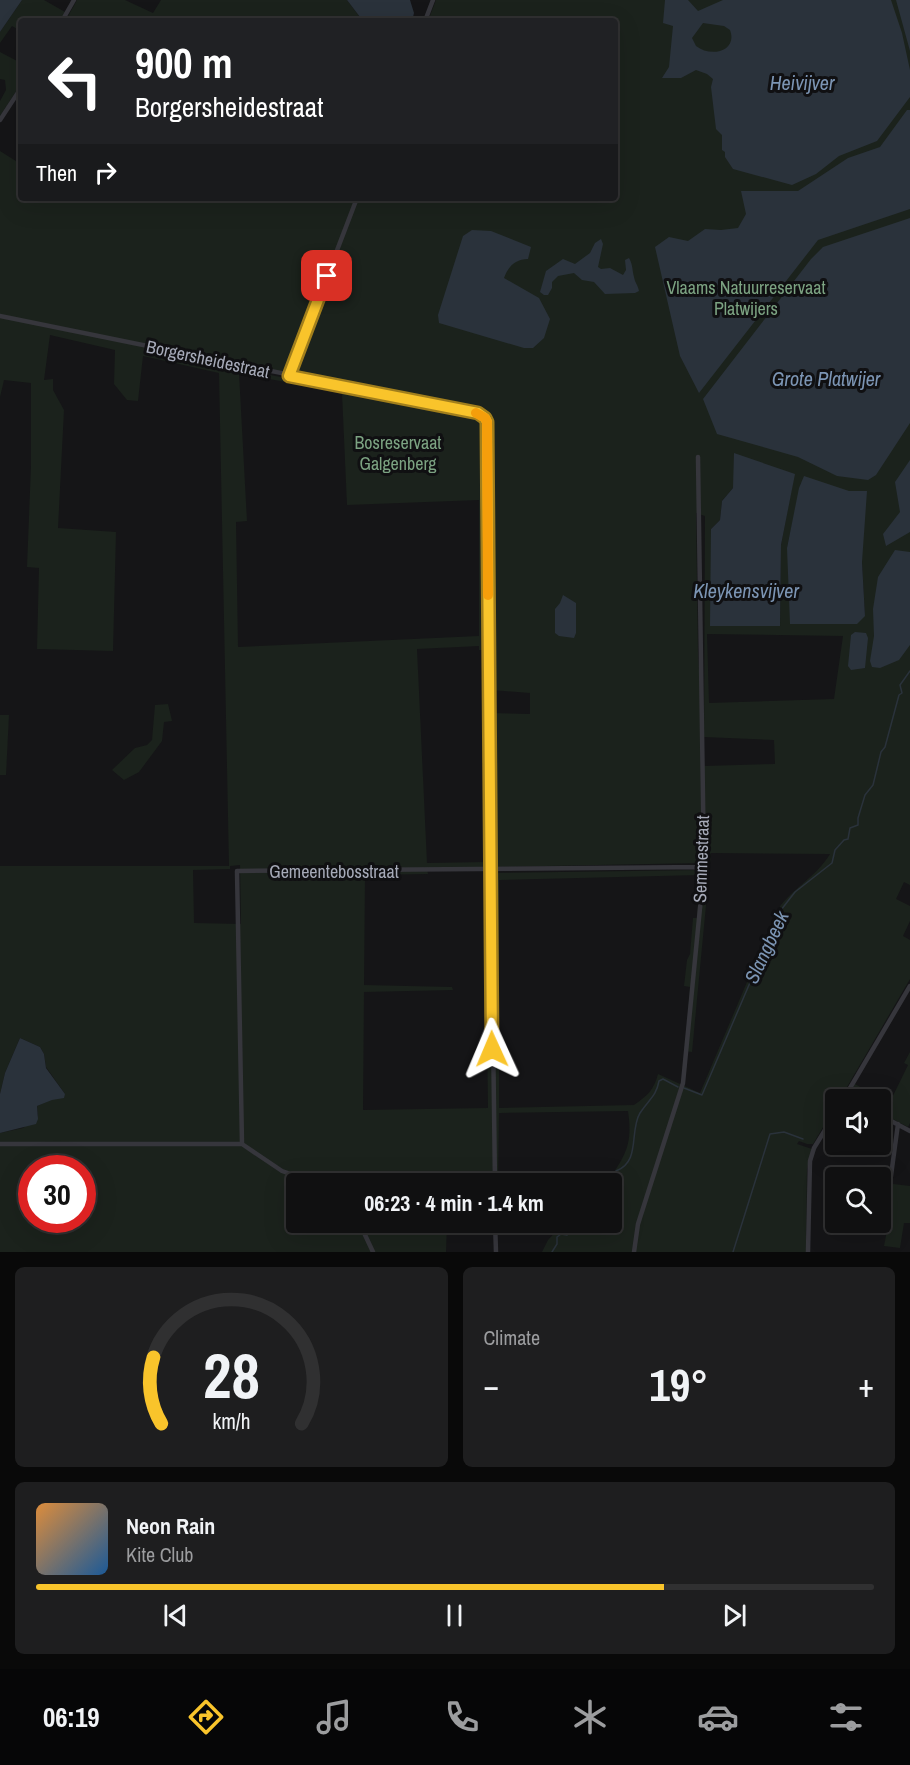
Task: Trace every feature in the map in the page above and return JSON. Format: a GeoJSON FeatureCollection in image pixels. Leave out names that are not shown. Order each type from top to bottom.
{"type":"FeatureCollection","features":[{"type":"Feature","properties":{"kind":"street"},"geometry":{"type":"LineString","coordinates":[[64,18],[74,0]]}},
{"type":"Feature","properties":{"kind":"street"},"geometry":{"type":"LineString","coordinates":[[426,18],[433,0]]}},
{"type":"Feature","properties":{"kind":"street"},"geometry":{"type":"LineString","coordinates":[[0,120],[18,93]]}},
{"type":"Feature","properties":{"kind":"street"},"geometry":{"type":"LineString","coordinates":[[289,376],[356,201]]}},
{"type":"Feature","properties":{"kind":"street","name":"Borgersheidestraat"},"geometry":{"type":"LineString","coordinates":[[0,316],[478,413],[485,418],[490,870]]}},
{"type":"Feature","properties":{"kind":"street","name":"Semmestraat"},"geometry":{"type":"LineString","coordinates":[[634,1252],[638,1224],[683,1083],[704,867],[698,457]]}},
{"type":"Feature","properties":{"kind":"street","name":"Gemeentebosstraat"},"geometry":{"type":"LineString","coordinates":[[242,1144],[237,871],[704,867]]}},
{"type":"Feature","properties":{"kind":"street"},"geometry":{"type":"LineString","coordinates":[[490,870],[495,1173]]}},
{"type":"Feature","properties":{"kind":"street"},"geometry":{"type":"LineString","coordinates":[[852,1089],[910,986]]}},
{"type":"Feature","properties":{"kind":"street"},"geometry":{"type":"LineString","coordinates":[[891,1120],[910,1131]]}},
{"type":"Feature","properties":{"kind":"street"},"geometry":{"type":"LineString","coordinates":[[891,1176],[898,1124]]}},
{"type":"Feature","properties":{"kind":"street"},"geometry":{"type":"LineString","coordinates":[[808,1252],[810,1161],[814,1148],[825,1130]]}},
{"type":"Feature","properties":{"kind":"street"},"geometry":{"type":"LineString","coordinates":[[0,1143],[242,1144],[288,1173]]}},
{"type":"Feature","properties":{"kind":"street"},"geometry":{"type":"LineString","coordinates":[[364,1233],[373,1252]]}},
{"type":"Feature","properties":{"kind":"street"},"geometry":{"type":"LineString","coordinates":[[495,1233],[496,1252]]}},
{"type":"Feature","properties":{"kind":"green space"},"geometry":{"type":"Polygon","coordinates":[[[22,0],[44,0],[65,12],[62,18],[18,18],[18,29],[12,26],[0,43],[0,32],[22,0]]]}},
{"type":"Feature","properties":{"kind":"green space"},"geometry":{"type":"Polygon","coordinates":[[[77,0],[125,0],[153,13],[161,0],[347,0],[361,18],[67,18],[77,0]]]}},
{"type":"Feature","properties":{"kind":"green space"},"geometry":{"type":"Polygon","coordinates":[[[436,0],[910,0],[910,885],[904,882],[896,899],[910,906],[910,921],[903,936],[910,940],[910,979],[846,1089],[825,1089],[825,1124],[813,1144],[799,1141],[797,1144],[812,1149],[807,1169],[806,1252],[542,1252],[555,1233],[622,1233],[622,1173],[614,1173],[628,1142],[628,1111],[499,1113],[498,1173],[286,1173],[286,1233],[447,1233],[446,1252],[0,1252],[0,1133],[23,1128],[38,1116],[37,1106],[65,1094],[46,1067],[44,1054],[40,1047],[20,1038],[5,1073],[0,1094],[0,866],[229,866],[219,373],[143,356],[138,401],[127,400],[114,384],[115,350],[50,335],[44,380],[53,379],[53,390],[64,410],[58,528],[116,532],[113,651],[37,649],[39,568],[27,567],[31,466],[31,383],[4,380],[0,397],[0,151],[18,162],[18,201],[618,201],[618,18],[429,18],[436,0]],[[316,295],[286,373],[240,364],[240,369],[291,379],[319,296],[316,295]],[[239,373],[247,521],[236,522],[238,647],[479,636],[479,500],[347,505],[342,393],[239,373]],[[793,481],[733,488],[722,501],[720,520],[711,529],[780,626],[781,545],[793,481]],[[801,483],[787,548],[865,616],[862,562],[801,483]],[[696,513],[698,652],[704,766],[775,764],[774,740],[704,737],[705,516],[696,513]],[[707,634],[709,703],[834,699],[843,636],[707,634]],[[479,646],[417,649],[427,863],[487,862],[487,867],[427,869],[428,874],[365,875],[364,985],[452,987],[453,990],[364,992],[363,1110],[488,1108],[485,873],[701,870],[701,863],[492,867],[491,713],[530,714],[530,693],[492,690],[491,650],[479,650],[479,646]],[[711,853],[692,1052],[685,1051],[690,987],[684,986],[693,918],[697,918],[700,875],[499,880],[499,1108],[634,1105],[649,1092],[658,1074],[700,1093],[778,909],[830,854],[711,853]],[[240,865],[230,866],[230,869],[193,870],[194,923],[241,924],[240,865]]]}},
{"type":"Feature","properties":{"kind":"green space"},"geometry":{"type":"Polygon","coordinates":[[[0,52],[18,61],[18,89],[0,116],[0,101],[6,90],[5,80],[0,79],[0,52]]]}},
{"type":"Feature","properties":{"kind":"green space"},"geometry":{"type":"Polygon","coordinates":[[[168,704],[172,721],[164,722],[162,741],[139,772],[124,780],[112,770],[135,748],[147,745],[152,740],[155,705],[168,704]]]}},
{"type":"Feature","properties":{"kind":"green space"},"geometry":{"type":"Polygon","coordinates":[[[0,715],[9,715],[6,775],[0,775],[0,715]]]}},
{"type":"Feature","properties":{"kind":"green space"},"geometry":{"type":"Polygon","coordinates":[[[910,1052],[910,1123],[908,1127],[891,1118],[891,1100],[908,1065],[904,1063],[910,1052]]]}},
{"type":"Feature","properties":{"kind":"green space"},"geometry":{"type":"Polygon","coordinates":[[[855,1084],[864,1089],[852,1089],[855,1084]]]}},
{"type":"Feature","properties":{"kind":"green space"},"geometry":{"type":"Polygon","coordinates":[[[893,1184],[910,1186],[910,1223],[904,1223],[900,1248],[884,1246],[886,1233],[891,1233],[893,1184]]]}},
{"type":"Feature","properties":{"kind":"water"},"geometry":{"type":"Polygon","coordinates":[[[0,0],[22,0],[0,32],[0,0]]]}},
{"type":"Feature","properties":{"kind":"water"},"geometry":{"type":"Polygon","coordinates":[[[347,0],[410,0],[414,13],[413,18],[361,18],[347,0]]]}},
{"type":"Feature","properties":{"kind":"water","name":"Heivijver"},"geometry":{"type":"Polygon","coordinates":[[[665,0],[688,0],[698,11],[723,0],[891,0],[902,33],[910,70],[910,97],[877,141],[839,156],[816,174],[792,185],[733,169],[722,150],[722,135],[716,129],[711,87],[713,79],[696,70],[681,78],[662,78],[669,67],[673,26],[663,23],[665,0]],[[703,23],[692,38],[696,46],[709,52],[727,47],[730,43],[730,30],[724,26],[703,23]]]}},
{"type":"Feature","properties":{"kind":"water"},"geometry":{"type":"Polygon","coordinates":[[[896,0],[910,0],[910,51],[896,0]]]}},
{"type":"Feature","properties":{"kind":"water"},"geometry":{"type":"Polygon","coordinates":[[[907,110],[910,110],[910,209],[818,240],[699,393],[680,356],[655,247],[669,237],[688,241],[705,229],[738,228],[746,214],[741,191],[798,191],[848,158],[880,147],[907,110]]]}},
{"type":"Feature","properties":{"kind":"water","name":"Grote Platwijer"},"geometry":{"type":"Polygon","coordinates":[[[910,218],[910,423],[876,475],[868,480],[837,476],[798,457],[717,434],[703,399],[811,259],[823,247],[910,218]]]}},
{"type":"Feature","properties":{"kind":"water"},"geometry":{"type":"Polygon","coordinates":[[[472,230],[491,231],[531,247],[528,259],[519,260],[513,264],[504,278],[539,298],[550,319],[544,338],[533,348],[524,348],[439,323],[438,315],[463,236],[472,230]]]}},
{"type":"Feature","properties":{"kind":"water"},"geometry":{"type":"Polygon","coordinates":[[[601,239],[603,244],[598,267],[610,268],[623,275],[626,270],[625,260],[629,258],[639,291],[605,294],[594,282],[582,280],[574,273],[558,276],[552,282],[548,295],[540,292],[546,271],[563,259],[575,264],[590,253],[595,243],[601,239]]]}},
{"type":"Feature","properties":{"kind":"water","name":"Kleykensvijver"},"geometry":{"type":"Polygon","coordinates":[[[734,453],[795,474],[781,545],[780,626],[710,626],[711,529],[720,520],[722,501],[733,488],[734,453]]]}},
{"type":"Feature","properties":{"kind":"water"},"geometry":{"type":"Polygon","coordinates":[[[910,460],[910,532],[886,546],[883,534],[900,512],[895,482],[910,460]]]}},
{"type":"Feature","properties":{"kind":"water","name":"Kleykensvijver"},"geometry":{"type":"Polygon","coordinates":[[[804,476],[849,491],[867,491],[862,562],[865,616],[857,624],[790,624],[787,548],[799,488],[804,476]]]}},
{"type":"Feature","properties":{"kind":"water"},"geometry":{"type":"Polygon","coordinates":[[[895,550],[910,552],[910,645],[899,660],[880,668],[872,667],[870,661],[874,636],[873,609],[878,577],[895,550]]]}},
{"type":"Feature","properties":{"kind":"water"},"geometry":{"type":"Polygon","coordinates":[[[563,595],[576,603],[574,638],[559,636],[555,633],[555,609],[563,595]]]}},
{"type":"Feature","properties":{"kind":"water"},"geometry":{"type":"Polygon","coordinates":[[[855,632],[866,633],[868,638],[865,668],[851,670],[848,666],[851,635],[855,632]]]}},
{"type":"Feature","properties":{"kind":"water"},"geometry":{"type":"Polygon","coordinates":[[[20,1038],[40,1047],[44,1054],[46,1068],[65,1094],[64,1098],[37,1106],[36,1124],[0,1133],[0,1094],[5,1073],[20,1038]]]}},
{"type":"Feature","properties":{"kind":"waterway","name":"Slangbeek"},"geometry":{"type":"LineString","coordinates":[[684,1088],[702,1095],[781,910],[795,892],[832,863],[835,850],[844,840],[848,839],[850,828],[858,825],[865,795],[873,785],[881,752],[885,747],[899,695],[902,693],[900,685],[910,671]]}},
{"type":"Feature","properties":{"kind":"waterway","name":"Slangbeek"},"geometry":{"type":"LineString","coordinates":[[615,1173],[629,1161],[637,1120],[654,1094],[659,1081],[663,1079],[678,1087]]}},
{"type":"Feature","properties":{"kind":"waterway"},"geometry":{"type":"LineString","coordinates":[[733,1252],[770,1134],[784,1132],[803,1139]]}},
{"type":"Feature","properties":{"kind":"waterway","name":"Slangbeek"},"geometry":{"type":"LineString","coordinates":[[552,1252],[557,1244],[557,1237],[568,1233]]}},
{"type":"Feature","properties":{"kind":"slow traffic"},"geometry":{"type":"LineString","coordinates":[[476,413],[482,415],[487,422],[488,595]]}},
{"type":"Feature","properties":{"kind":"route"},"geometry":{"type":"LineString","coordinates":[[327,276],[289,376],[478,413],[487,422],[492,1049]]}},
{"type":"Feature","properties":{"kind":"park label","name":"Vlaams Natuurreservaat Platwijers"},"geometry":{"type":"Point","coordinates":[746,297]}},
{"type":"Feature","properties":{"kind":"park label","name":"Bosreservaat Galgenberg"},"geometry":{"type":"Point","coordinates":[398,452]}}]}
